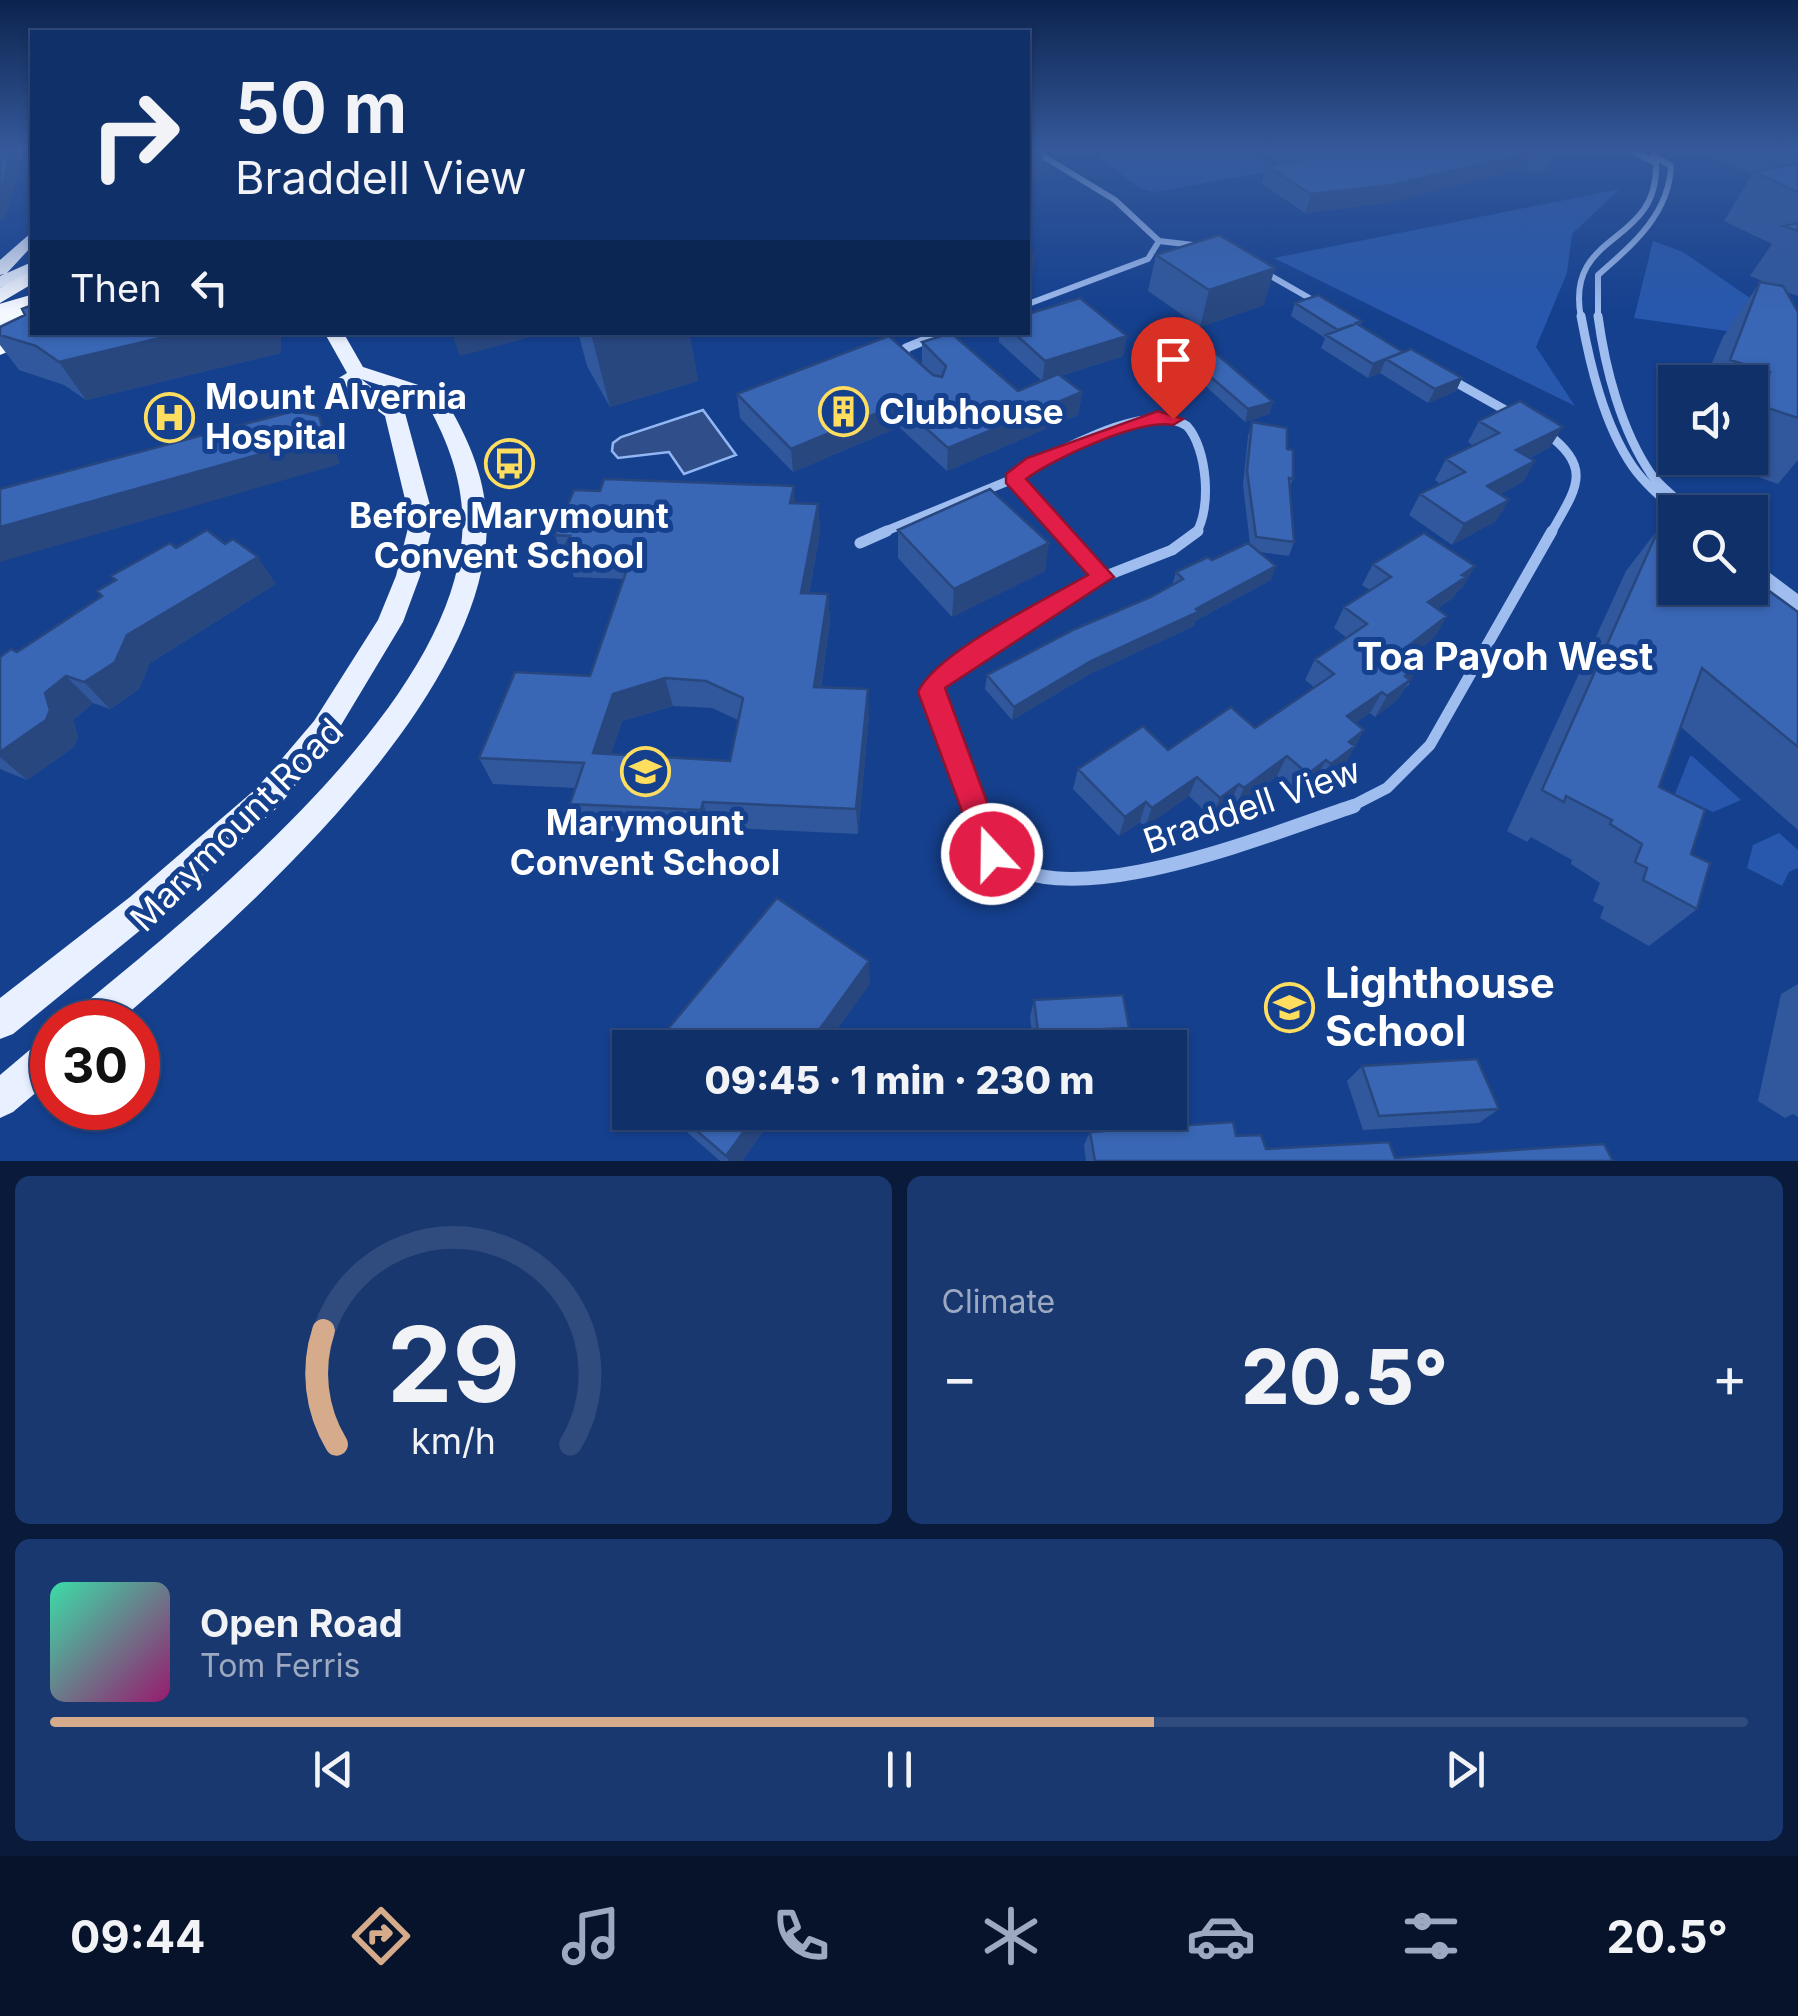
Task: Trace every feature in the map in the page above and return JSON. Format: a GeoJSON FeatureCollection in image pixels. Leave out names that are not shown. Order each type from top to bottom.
{"type":"FeatureCollection","features":[{"type":"Feature","properties":{"kind":"highway"},"geometry":{"type":"LineString","coordinates":[[0,298],[30,277]]}},
{"type":"Feature","properties":{"kind":"highway"},"geometry":{"type":"LineString","coordinates":[[0,320],[30,303]]}},
{"type":"Feature","properties":{"kind":"highway"},"geometry":{"type":"LineString","coordinates":[[0,350],[37,335]]}},
{"type":"Feature","properties":{"kind":"main road"},"geometry":{"type":"LineString","coordinates":[[0,270],[30,239]]}},
{"type":"Feature","properties":{"kind":"main road"},"geometry":{"type":"LineString","coordinates":[[0,283],[30,268]]}},
{"type":"Feature","properties":{"kind":"main road"},"geometry":{"type":"LineString","coordinates":[[0,320],[30,312]]}},
{"type":"Feature","properties":{"kind":"main road","name":"Marymount Road"},"geometry":{"type":"LineString","coordinates":[[0,1022],[142,908],[268,797],[324,729],[390,622],[408,576],[422,520],[410,460],[395,414],[342,376],[320,335]]}},
{"type":"Feature","properties":{"kind":"main road","name":"Marymount Road"},"geometry":{"type":"LineString","coordinates":[[117,1000],[190,938],[339,790],[378,744],[453,619],[472,560],[474,510],[467,459],[433,396],[355,372],[334,335]]}},
{"type":"Feature","properties":{"kind":"main road"},"geometry":{"type":"LineString","coordinates":[[0,1099],[30,1074]]}},
{"type":"Feature","properties":{"kind":"street"},"geometry":{"type":"LineString","coordinates":[[1120,204],[1159,240],[1221,251]]}},
{"type":"Feature","properties":{"kind":"street"},"geometry":{"type":"LineString","coordinates":[[1647,204],[1643,214],[1582,270],[1576,286],[1612,432],[1632,468],[1660,495]]}},
{"type":"Feature","properties":{"kind":"street"},"geometry":{"type":"LineString","coordinates":[[1661,204],[1657,214],[1598,275],[1600,335],[1630,434],[1653,476],[1674,495]]}},
{"type":"Feature","properties":{"kind":"street"},"geometry":{"type":"LineString","coordinates":[[1030,303],[1148,260],[1159,240]]}},
{"type":"Feature","properties":{"kind":"street"},"geometry":{"type":"LineString","coordinates":[[1253,266],[1322,306]]}},
{"type":"Feature","properties":{"kind":"street"},"geometry":{"type":"LineString","coordinates":[[915,370],[904,359],[906,348],[938,335]]}},
{"type":"Feature","properties":{"kind":"street","name":"Braddell View"},"geometry":{"type":"LineString","coordinates":[[860,544],[937,507],[1013,478],[1034,463],[1158,417],[1173,419],[1194,433],[1203,446],[1202,525],[1190,542],[1103,577],[959,663],[935,682],[931,692],[992,854],[1020,870],[1090,881],[1147,873],[1364,803],[1387,788],[1430,745],[1576,487],[1578,471],[1566,447],[1443,375]]}},
{"type":"Feature","properties":{"kind":"street"},"geometry":{"type":"LineString","coordinates":[[1013,478],[1103,577]]}},
{"type":"Feature","properties":{"kind":"street"},"geometry":{"type":"LineString","coordinates":[[1768,578],[1798,601]]}},
{"type":"Feature","properties":{"kind":"street"},"geometry":{"type":"LineString","coordinates":[[1768,589],[1798,610]]}},
{"type":"Feature","properties":{"kind":"shaded area"},"geometry":{"type":"Polygon","coordinates":[[[1544,204],[1604,204],[1572,234],[1567,273],[1536,347],[1575,406],[1274,258],[1544,204]]]}},
{"type":"Feature","properties":{"kind":"shaded area"},"geometry":{"type":"Polygon","coordinates":[[[1653,241],[1683,252],[1788,324],[1798,341],[1634,318],[1653,241]]]}},
{"type":"Feature","properties":{"kind":"shaded area"},"geometry":{"type":"Polygon","coordinates":[[[703,410],[736,455],[684,474],[669,452],[618,458],[612,451],[613,443],[621,437],[703,410]]]}},
{"type":"Feature","properties":{"kind":"shaded area"},"geometry":{"type":"Polygon","coordinates":[[[1690,756],[1741,800],[1713,812],[1675,794],[1690,756]]]}},
{"type":"Feature","properties":{"kind":"shaded area"},"geometry":{"type":"Polygon","coordinates":[[[1779,833],[1798,850],[1798,868],[1789,872],[1782,886],[1747,868],[1753,845],[1779,833]]]}},
{"type":"Feature","properties":{"kind":"building"},"geometry":{"type":"Polygon","coordinates":[[[1219,235],[1275,268],[1209,290],[1156,255],[1219,235]]]}},
{"type":"Feature","properties":{"kind":"building"},"geometry":{"type":"Polygon","coordinates":[[[1760,282],[1783,286],[1798,312],[1798,418],[1768,408],[1768,365],[1730,360],[1760,282]]]}},
{"type":"Feature","properties":{"kind":"building"},"geometry":{"type":"Polygon","coordinates":[[[1318,295],[1403,352],[1373,364],[1326,335],[1355,324],[1338,330],[1295,303],[1318,295]]]}},
{"type":"Feature","properties":{"kind":"building"},"geometry":{"type":"Polygon","coordinates":[[[1080,298],[1127,336],[1045,361],[1016,335],[1030,335],[1030,313],[1080,298]]]}},
{"type":"Feature","properties":{"kind":"building"},"geometry":{"type":"Polygon","coordinates":[[[30,306],[30,335],[172,335],[59,362],[36,346],[0,335],[0,327],[25,315],[22,309],[30,306]]]}},
{"type":"Feature","properties":{"kind":"building"},"geometry":{"type":"Polygon","coordinates":[[[953,335],[1018,391],[1058,374],[1082,392],[948,448],[899,404],[791,449],[737,394],[889,336],[933,375],[942,377],[946,366],[922,342],[953,335]]]}},
{"type":"Feature","properties":{"kind":"building"},"geometry":{"type":"Polygon","coordinates":[[[1411,349],[1462,378],[1435,389],[1386,359],[1411,349]]]}},
{"type":"Feature","properties":{"kind":"building"},"geometry":{"type":"Polygon","coordinates":[[[1214,352],[1273,402],[1248,409],[1190,359],[1214,352]]]}},
{"type":"Feature","properties":{"kind":"building"},"geometry":{"type":"Polygon","coordinates":[[[1520,401],[1563,427],[1516,450],[1535,461],[1487,486],[1509,500],[1464,524],[1420,494],[1465,472],[1446,459],[1499,433],[1479,421],[1520,401]]]}},
{"type":"Feature","properties":{"kind":"building"},"geometry":{"type":"Polygon","coordinates":[[[294,411],[319,416],[325,436],[0,527],[0,489],[294,411]]]}},
{"type":"Feature","properties":{"kind":"building"},"geometry":{"type":"Polygon","coordinates":[[[1252,422],[1287,428],[1287,449],[1293,450],[1293,479],[1289,478],[1294,542],[1256,537],[1247,471],[1252,422]]]}},
{"type":"Feature","properties":{"kind":"building"},"geometry":{"type":"Polygon","coordinates":[[[604,479],[794,486],[790,503],[818,504],[801,593],[828,594],[814,687],[868,689],[856,809],[703,802],[701,810],[570,804],[584,763],[479,758],[515,672],[590,676],[633,552],[564,549],[570,536],[555,535],[574,490],[600,491],[604,479]],[[665,678],[613,694],[593,753],[730,761],[743,698],[706,681],[665,678]]]}},
{"type":"Feature","properties":{"kind":"building"},"geometry":{"type":"Polygon","coordinates":[[[990,489],[1049,543],[954,589],[898,530],[990,489]]]}},
{"type":"Feature","properties":{"kind":"building"},"geometry":{"type":"Polygon","coordinates":[[[207,530],[225,544],[233,539],[258,557],[127,635],[115,662],[84,682],[66,676],[45,693],[50,710],[46,720],[0,752],[0,657],[11,649],[17,652],[102,596],[97,591],[116,580],[111,576],[170,543],[176,548],[207,530]]]}},
{"type":"Feature","properties":{"kind":"building"},"geometry":{"type":"Polygon","coordinates":[[[1658,530],[1658,605],[1768,605],[1768,590],[1798,612],[1798,747],[1702,668],[1659,787],[1705,810],[1691,854],[1710,863],[1697,909],[1643,880],[1647,868],[1635,862],[1642,844],[1610,824],[1612,820],[1566,796],[1564,802],[1542,790],[1658,530]]]}},
{"type":"Feature","properties":{"kind":"building"},"geometry":{"type":"Polygon","coordinates":[[[1424,533],[1475,566],[1462,575],[1466,577],[1428,602],[1447,616],[1403,650],[1421,664],[1405,676],[1410,680],[1387,696],[1382,692],[1347,716],[1364,730],[1349,742],[1355,746],[1331,764],[1326,760],[1308,774],[1287,756],[1244,788],[1239,784],[1220,798],[1197,777],[1152,808],[1146,802],[1125,817],[1078,769],[1143,726],[1168,750],[1231,707],[1255,728],[1334,674],[1315,659],[1367,624],[1344,607],[1391,577],[1373,564],[1424,533]]]}},
{"type":"Feature","properties":{"kind":"building"},"geometry":{"type":"Polygon","coordinates":[[[1248,543],[1276,566],[1196,609],[1198,612],[1091,661],[1014,707],[987,675],[1075,629],[1151,597],[1183,579],[1176,572],[1248,543]]]}},
{"type":"Feature","properties":{"kind":"building"},"geometry":{"type":"Polygon","coordinates":[[[777,898],[869,961],[819,1030],[667,1030],[777,898]]]}},
{"type":"Feature","properties":{"kind":"building"},"geometry":{"type":"Polygon","coordinates":[[[1123,995],[1129,1028],[1038,1030],[1034,1000],[1123,995]]]}},
{"type":"Feature","properties":{"kind":"building"},"geometry":{"type":"Polygon","coordinates":[[[1477,1059],[1499,1109],[1379,1116],[1362,1066],[1477,1059]]]}},
{"type":"Feature","properties":{"kind":"building"},"geometry":{"type":"Polygon","coordinates":[[[1233,1122],[1236,1136],[1261,1135],[1266,1149],[1389,1142],[1395,1158],[1604,1144],[1613,1161],[1095,1161],[1090,1132],[1187,1130],[1187,1125],[1233,1122]]]}},
{"type":"Feature","properties":{"kind":"building"},"geometry":{"type":"Polygon","coordinates":[[[696,1130],[745,1130],[726,1156],[696,1130]]]}},
{"type":"Feature","properties":{"kind":"place","name":"Clubhouse"},"geometry":{"type":"Point","coordinates":[844,412]}},
{"type":"Feature","properties":{"kind":"place","name":"Mount Alvernia Hospital"},"geometry":{"type":"Point","coordinates":[170,417]}},
{"type":"Feature","properties":{"kind":"place","name":"Before Marymount Convent School"},"geometry":{"type":"Point","coordinates":[509,464]}},
{"type":"Feature","properties":{"kind":"place","name":"Marymount Convent School"},"geometry":{"type":"Point","coordinates":[645,771]}},
{"type":"Feature","properties":{"kind":"place","name":"Lighthouse School"},"geometry":{"type":"Point","coordinates":[1290,1007]}},
{"type":"Feature","properties":{"kind":"district","name":"Toa Payoh West"},"geometry":{"type":"Point","coordinates":[1505,657]}},
{"type":"Feature","properties":{"kind":"route"},"geometry":{"type":"LineString","coordinates":[[992,854],[932,700],[935,682],[959,663],[1103,577],[1013,478],[1034,463],[1126,426],[1158,417],[1173,419]]}}]}
